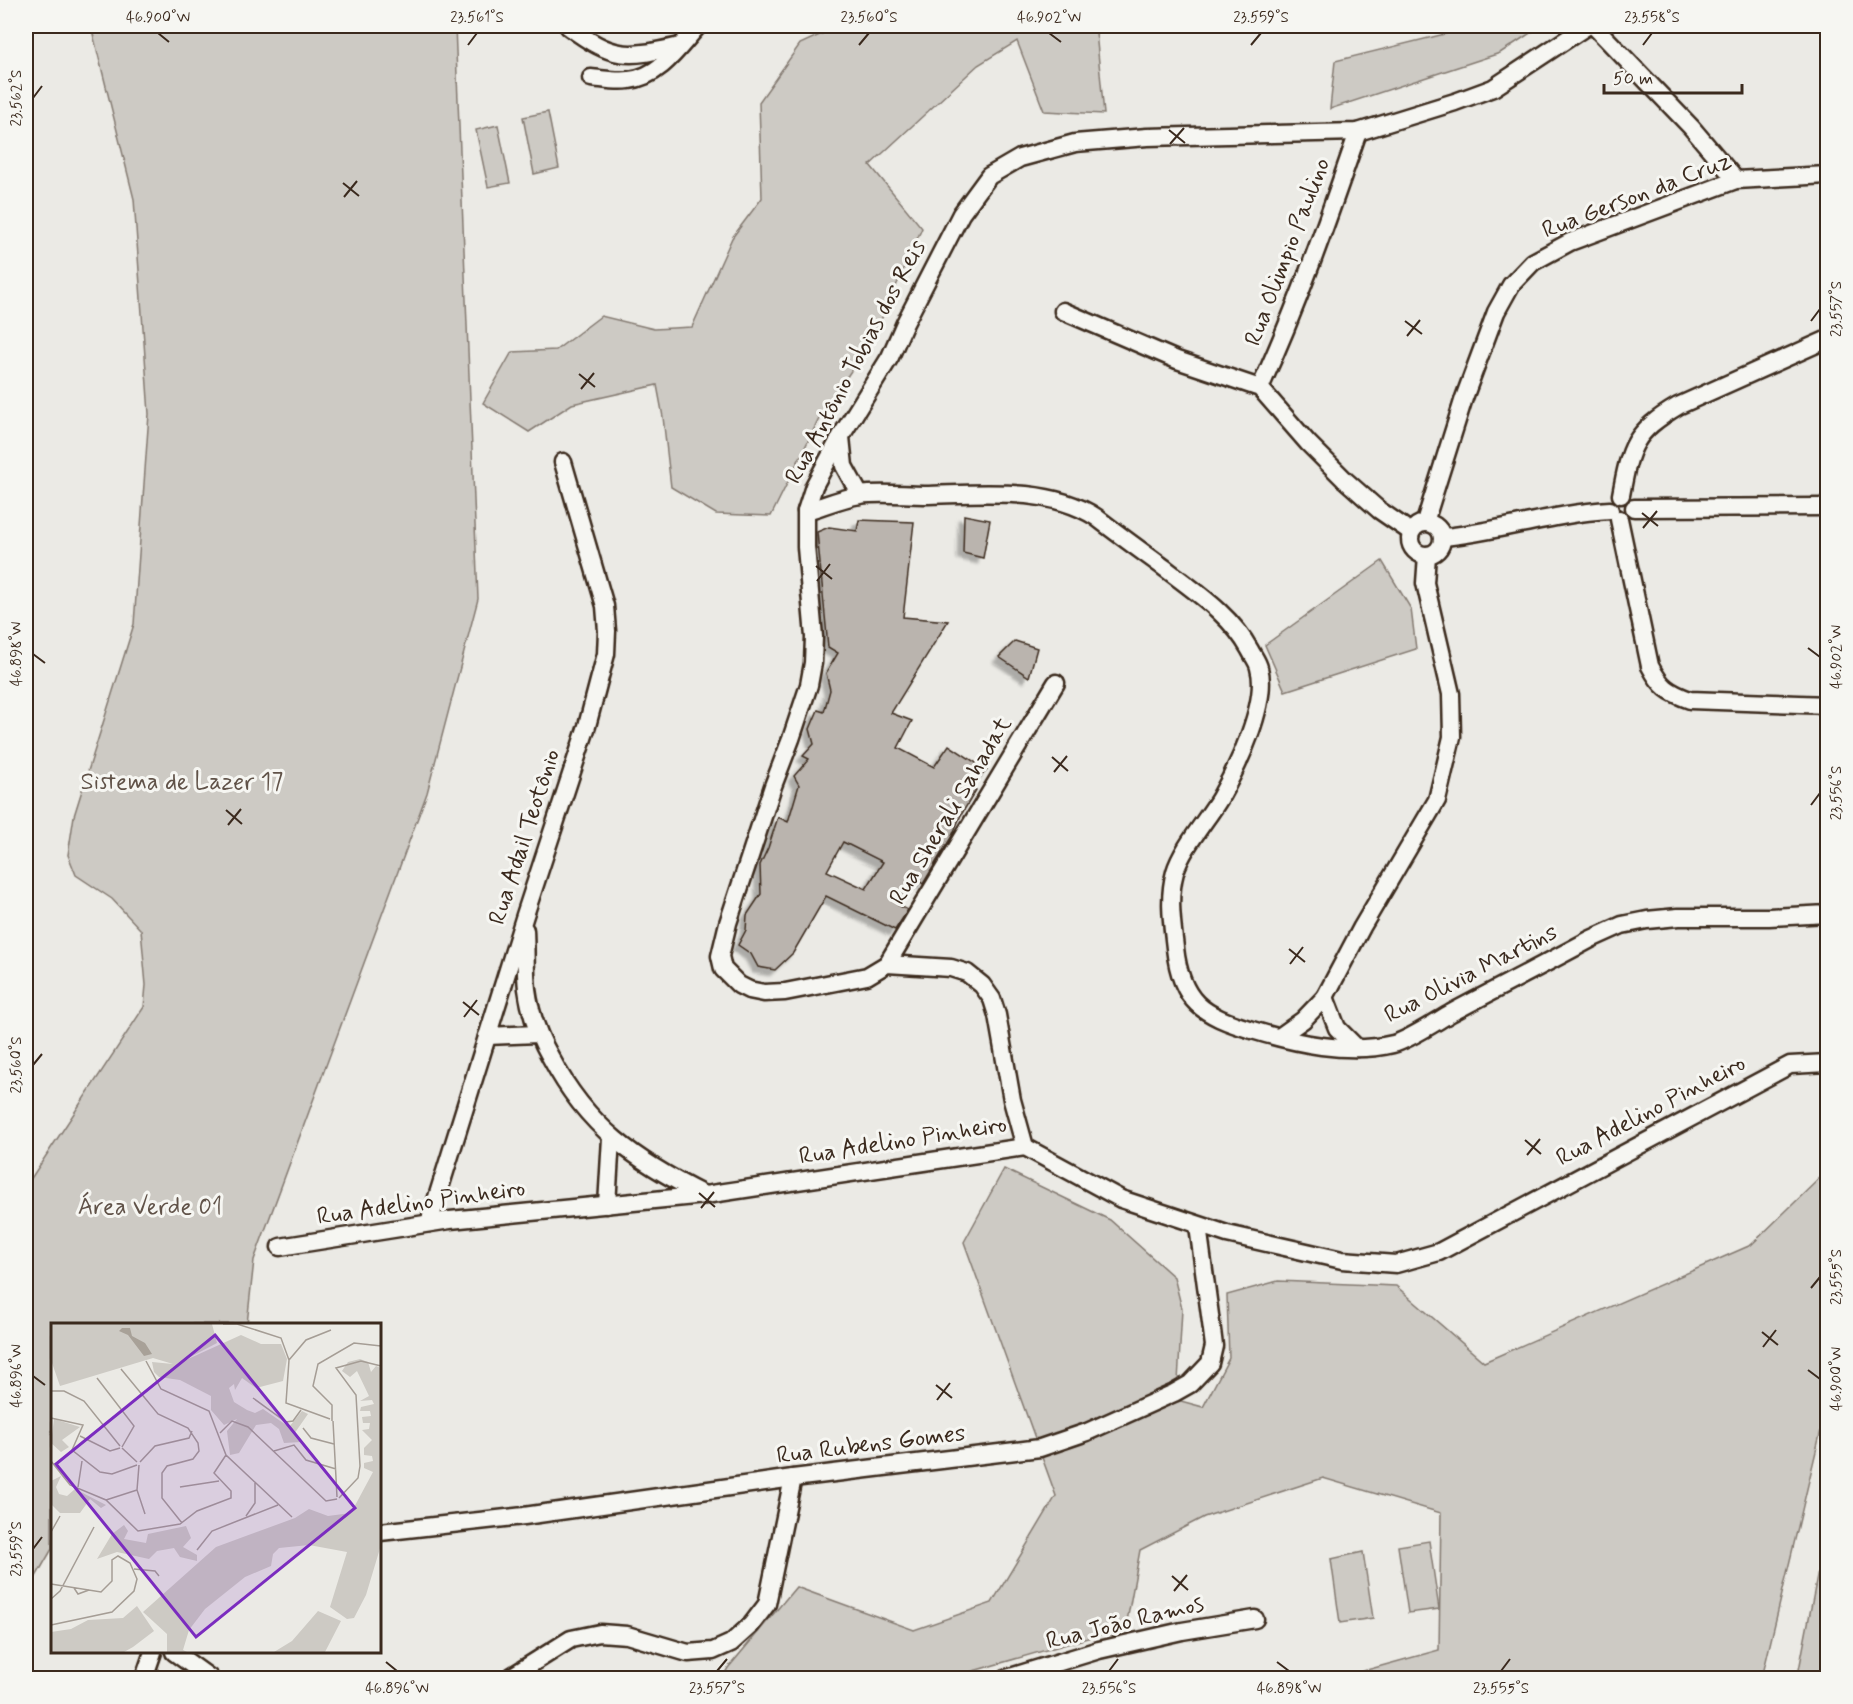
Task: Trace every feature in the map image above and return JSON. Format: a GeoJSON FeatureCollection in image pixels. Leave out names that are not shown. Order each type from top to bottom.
{"type":"FeatureCollection","features":[{"type":"Feature","properties":{"kind":"street"},"geometry":{"type":"LineString","coordinates":[[568,26],[602,48],[620,54],[639,55],[680,46]]}},
{"type":"Feature","properties":{"kind":"street"},"geometry":{"type":"LineString","coordinates":[[591,78],[628,81],[647,76],[663,65],[698,26]]}},
{"type":"Feature","properties":{"kind":"street","name":"Rua Antônio Tobias dos Reis"},"geometry":{"type":"LineString","coordinates":[[887,964],[867,976],[785,992],[764,993],[739,986],[723,969],[720,956],[728,923],[772,786],[809,685],[814,637],[806,547],[806,511],[814,486],[841,436],[890,357],[961,214],[989,176],[1020,158],[1075,143],[1147,136],[1358,132],[1492,88],[1587,26]]}},
{"type":"Feature","properties":{"kind":"street"},"geometry":{"type":"LineString","coordinates":[[1594,26],[1683,119],[1736,180]]}},
{"type":"Feature","properties":{"kind":"street","name":"Rua Olimpio Paulino"},"geometry":{"type":"LineString","coordinates":[[1260,388],[1282,339],[1323,233],[1358,132]]}},
{"type":"Feature","properties":{"kind":"street","name":"Rua Gerson da Cruz"},"geometry":{"type":"LineString","coordinates":[[1425,522],[1464,398],[1496,312],[1511,285],[1533,262],[1570,242],[1736,180],[1827,175]]}},
{"type":"Feature","properties":{"kind":"street"},"geometry":{"type":"LineString","coordinates":[[1063,311],[1177,360],[1260,388],[1308,443],[1345,480],[1379,510],[1411,532]]}},
{"type":"Feature","properties":{"kind":"street"},"geometry":{"type":"LineString","coordinates":[[1621,495],[1626,465],[1635,441],[1660,417],[1678,406],[1827,339]]}},
{"type":"Feature","properties":{"kind":"street"},"geometry":{"type":"LineString","coordinates":[[841,436],[844,466],[860,495]]}},
{"type":"Feature","properties":{"kind":"street","name":"Rua Adail Teotônio"},"geometry":{"type":"LineString","coordinates":[[429,1223],[525,915],[587,726],[606,654],[605,606],[563,462]]}},
{"type":"Feature","properties":{"kind":"street","name":"Rua Olivia Martins"},"geometry":{"type":"LineString","coordinates":[[806,511],[860,495],[1027,496],[1080,507],[1200,594],[1244,639],[1259,667],[1262,688],[1259,704],[1244,747],[1221,796],[1191,841],[1176,870],[1170,907],[1178,970],[1187,992],[1202,1009],[1223,1020],[1314,1046],[1357,1048],[1394,1044],[1591,939],[1622,925],[1678,917],[1770,917],[1827,914]]}},
{"type":"Feature","properties":{"kind":"street"},"geometry":{"type":"LineString","coordinates":[[1443,537],[1471,534],[1582,511],[1615,515],[1626,519],[1632,514],[1634,508],[1633,501],[1628,496],[1614,497],[1610,503],[1615,515],[1650,666],[1658,682],[1672,693],[1690,700],[1827,705]]}},
{"type":"Feature","properties":{"kind":"street"},"geometry":{"type":"LineString","coordinates":[[1634,508],[1827,507]]}},
{"type":"Feature","properties":{"kind":"street"},"geometry":{"type":"LineString","coordinates":[[1425,522],[1437,526],[1443,537],[1438,549],[1427,555],[1421,555],[1412,548],[1409,538],[1414,527],[1425,522]]}},
{"type":"Feature","properties":{"kind":"street"},"geometry":{"type":"LineString","coordinates":[[1279,1037],[1303,1020],[1325,997],[1362,927],[1437,800],[1452,737],[1451,694],[1425,583],[1427,555]]}},
{"type":"Feature","properties":{"kind":"street","name":"Rua Sherali Sahadat"},"geometry":{"type":"LineString","coordinates":[[887,964],[1056,682]]}},
{"type":"Feature","properties":{"kind":"street"},"geometry":{"type":"LineString","coordinates":[[525,915],[527,991],[538,1034],[564,1083],[593,1120],[611,1138],[664,1175],[705,1195]]}},
{"type":"Feature","properties":{"kind":"street"},"geometry":{"type":"LineString","coordinates":[[887,964],[951,968],[967,973],[982,984],[992,999],[997,1015],[1012,1100],[1025,1147]]}},
{"type":"Feature","properties":{"kind":"street"},"geometry":{"type":"LineString","coordinates":[[1325,997],[1337,1028],[1357,1048]]}},
{"type":"Feature","properties":{"kind":"street"},"geometry":{"type":"LineString","coordinates":[[487,1036],[538,1034]]}},
{"type":"Feature","properties":{"kind":"street","name":"Rua Adelino Pinheiro"},"geometry":{"type":"LineString","coordinates":[[280,1247],[429,1223],[705,1195],[1025,1147],[1121,1199],[1198,1226],[1342,1260],[1396,1264],[1439,1252],[1790,1065],[1827,1063]]}},
{"type":"Feature","properties":{"kind":"street"},"geometry":{"type":"LineString","coordinates":[[607,1204],[611,1138]]}},
{"type":"Feature","properties":{"kind":"street","name":"Rua Rubens Gomes"},"geometry":{"type":"LineString","coordinates":[[381,1532],[524,1516],[1040,1448],[1087,1432],[1174,1393],[1190,1384],[1210,1363],[1214,1347],[1198,1226]]}},
{"type":"Feature","properties":{"kind":"street"},"geometry":{"type":"LineString","coordinates":[[509,1678],[571,1639],[600,1633],[627,1635],[688,1653],[713,1651],[731,1643],[751,1625],[767,1604],[793,1479]]}},
{"type":"Feature","properties":{"kind":"street","name":"Rua João Ramos"},"geometry":{"type":"LineString","coordinates":[[1007,1678],[1099,1650],[1182,1631],[1255,1619]]}},
{"type":"Feature","properties":{"kind":"street"},"geometry":{"type":"LineString","coordinates":[[144,1678],[156,1653]]}},
{"type":"Feature","properties":{"kind":"street"},"geometry":{"type":"LineString","coordinates":[[175,1653],[210,1678]]}},
{"type":"Feature","properties":{"kind":"green space","name":"Área Verde 01"},"geometry":{"type":"Polygon","coordinates":[[[91,26],[455,26],[478,599],[427,793],[254,1260],[247,1323],[51,1323],[51,1551],[26,1594],[26,1186],[144,1007],[146,985],[141,930],[112,899],[76,875],[68,855],[74,816],[134,624],[149,414],[134,199],[91,26]]]}},
{"type":"Feature","properties":{"kind":"green space"},"geometry":{"type":"Polygon","coordinates":[[[839,26],[1098,26],[1096,32],[1104,114],[1044,111],[1017,41],[978,65],[870,165],[922,228],[872,340],[821,415],[771,516],[716,514],[671,487],[657,385],[572,404],[529,432],[483,403],[512,352],[556,350],[601,316],[654,329],[692,327],[732,238],[762,198],[759,102],[800,44],[839,26]]]}},
{"type":"Feature","properties":{"kind":"green space"},"geometry":{"type":"Polygon","coordinates":[[[1447,26],[1541,26],[1500,53],[1330,109],[1335,61],[1449,33],[1447,26]]]}},
{"type":"Feature","properties":{"kind":"green space"},"geometry":{"type":"Polygon","coordinates":[[[548,112],[559,168],[534,174],[523,117],[548,112]]]}},
{"type":"Feature","properties":{"kind":"green space"},"geometry":{"type":"Polygon","coordinates":[[[498,125],[510,183],[488,187],[476,130],[498,125]]]}},
{"type":"Feature","properties":{"kind":"green space"},"geometry":{"type":"Polygon","coordinates":[[[1382,561],[1411,609],[1416,649],[1285,691],[1265,645],[1382,561]]]}},
{"type":"Feature","properties":{"kind":"green space"},"geometry":{"type":"Polygon","coordinates":[[[1004,1169],[1110,1220],[1174,1277],[1182,1309],[1177,1400],[1203,1407],[1229,1358],[1227,1295],[1278,1281],[1396,1286],[1484,1362],[1751,1245],[1827,1171],[1827,1405],[1762,1678],[1338,1678],[1439,1650],[1441,1513],[1323,1478],[1204,1517],[1140,1550],[1126,1627],[949,1678],[722,1678],[796,1587],[914,1630],[992,1603],[1056,1496],[964,1242],[1004,1169]]]}},
{"type":"Feature","properties":{"kind":"green space"},"geometry":{"type":"Polygon","coordinates":[[[1827,1525],[1827,1678],[1806,1678],[1798,1675],[1827,1525]]]}},
{"type":"Feature","properties":{"kind":"green space"},"geometry":{"type":"Polygon","coordinates":[[[1429,1541],[1439,1609],[1408,1613],[1398,1546],[1429,1541]]]}},
{"type":"Feature","properties":{"kind":"green space"},"geometry":{"type":"Polygon","coordinates":[[[1363,1552],[1373,1618],[1340,1623],[1331,1559],[1363,1552]]]}},
{"type":"Feature","properties":{"kind":"building"},"geometry":{"type":"Polygon","coordinates":[[[964,515],[990,520],[983,558],[963,553],[964,515]]]}},
{"type":"Feature","properties":{"kind":"building"},"geometry":{"type":"Polygon","coordinates":[[[859,520],[914,522],[903,617],[948,621],[891,713],[912,721],[898,748],[934,767],[949,745],[987,770],[970,787],[976,790],[923,884],[919,881],[898,905],[908,910],[895,930],[826,896],[793,953],[775,970],[758,967],[751,954],[738,945],[746,930],[747,915],[761,894],[760,865],[778,817],[788,822],[799,785],[794,776],[809,759],[803,756],[814,744],[810,729],[818,710],[824,712],[830,690],[826,673],[838,653],[828,647],[817,532],[829,527],[857,531],[859,520]],[[843,842],[827,871],[866,889],[883,862],[843,842]]]}},
{"type":"Feature","properties":{"kind":"building"},"geometry":{"type":"Polygon","coordinates":[[[1015,641],[1037,648],[1029,677],[999,657],[1015,641]]]}},
{"type":"Feature","properties":{"kind":"park label","name":"Sistema de Lazer 17"},"geometry":{"type":"Point","coordinates":[182,782]}}]}
